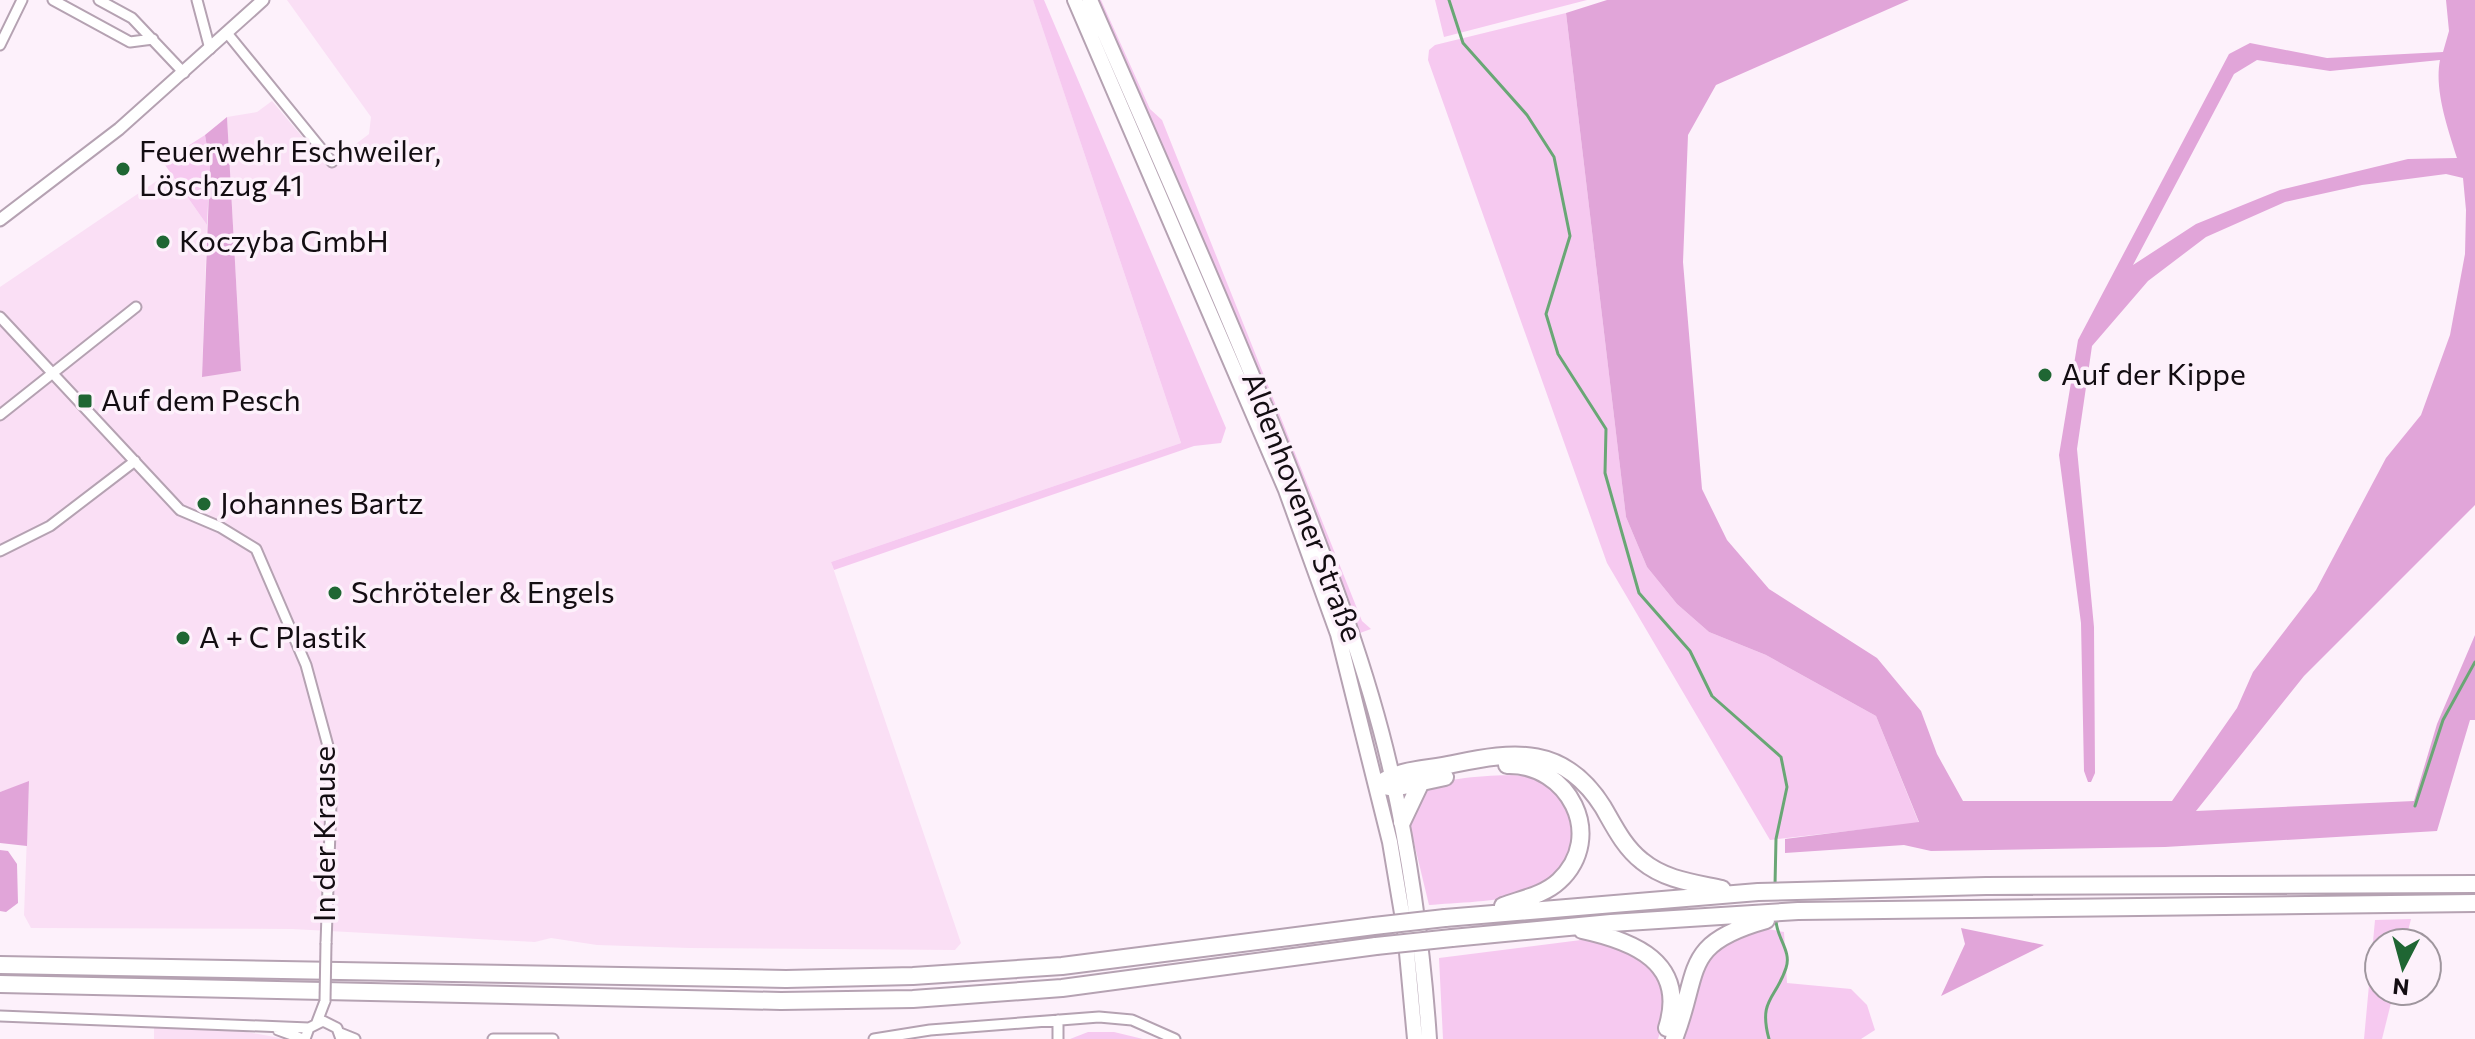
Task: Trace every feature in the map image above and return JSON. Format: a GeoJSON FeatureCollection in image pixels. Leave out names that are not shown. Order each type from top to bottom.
{"type":"FeatureCollection","features":[{"type":"Feature","properties":{"kind":"highway"},"geometry":{"type":"LineString","coordinates":[[1388,782],[1508,754],[1545,759],[1565,768],[1585,784],[1630,850],[1650,867],[1675,879],[1751,892]]}},
{"type":"Feature","properties":{"kind":"highway"},"geometry":{"type":"LineString","coordinates":[[1388,782],[1421,782],[1501,765],[1520,765],[1550,775],[1565,789],[1576,806],[1580,841],[1565,875],[1542,892],[1475,915]]}},
{"type":"Feature","properties":{"kind":"highway"},"geometry":{"type":"LineString","coordinates":[[1402,822],[1421,782]]}},
{"type":"Feature","properties":{"kind":"highway"},"geometry":{"type":"LineString","coordinates":[[0,965],[786,979],[913,976],[1062,966],[1445,918],[1751,892],[1986,886],[2475,884]]}},
{"type":"Feature","properties":{"kind":"highway"},"geometry":{"type":"LineString","coordinates":[[0,984],[781,1001],[898,999],[1062,988],[1376,946],[1564,927],[1760,917],[1798,911],[2475,903]]}},
{"type":"Feature","properties":{"kind":"highway"},"geometry":{"type":"LineString","coordinates":[[1674,1039],[1689,980],[1702,954],[1720,937],[1760,917]]}},
{"type":"Feature","properties":{"kind":"highway"},"geometry":{"type":"LineString","coordinates":[[1564,927],[1620,938],[1640,947],[1655,962],[1669,988],[1671,1013],[1663,1039]]}},
{"type":"Feature","properties":{"kind":"main road","name":"Aldenhovener Straße"},"geometry":{"type":"LineString","coordinates":[[1075,0],[1286,490],[1338,634],[1402,822],[1417,912],[1429,1039]]}},
{"type":"Feature","properties":{"kind":"main road","name":"Aldenhovener Straße"},"geometry":{"type":"LineString","coordinates":[[1090,0],[1230,318],[1337,589],[1388,782],[1415,1039]]}},
{"type":"Feature","properties":{"kind":"street"},"geometry":{"type":"LineString","coordinates":[[0,45],[22,0]]}},
{"type":"Feature","properties":{"kind":"street"},"geometry":{"type":"LineString","coordinates":[[53,0],[130,42],[153,39]]}},
{"type":"Feature","properties":{"kind":"street"},"geometry":{"type":"LineString","coordinates":[[99,0],[132,18],[184,73]]}},
{"type":"Feature","properties":{"kind":"street"},"geometry":{"type":"LineString","coordinates":[[197,0],[210,49]]}},
{"type":"Feature","properties":{"kind":"street"},"geometry":{"type":"LineString","coordinates":[[0,220],[184,73],[263,0]]}},
{"type":"Feature","properties":{"kind":"street"},"geometry":{"type":"LineString","coordinates":[[227,33],[332,162]]}},
{"type":"Feature","properties":{"kind":"street"},"geometry":{"type":"LineString","coordinates":[[0,415],[136,307]]}},
{"type":"Feature","properties":{"kind":"street","name":"In der Krause"},"geometry":{"type":"LineString","coordinates":[[0,317],[180,510],[220,527],[256,549],[290,626],[317,698],[328,746],[331,803],[325,1001],[321,1020],[304,1039]]}},
{"type":"Feature","properties":{"kind":"street"},"geometry":{"type":"LineString","coordinates":[[0,551],[50,526],[135,461]]}},
{"type":"Feature","properties":{"kind":"street"},"geometry":{"type":"LineString","coordinates":[[0,1016],[267,1026],[321,1020],[340,1036],[355,1039]]}},
{"type":"Feature","properties":{"kind":"street"},"geometry":{"type":"LineString","coordinates":[[874,1039],[930,1030],[1058,1020],[1123,1019],[1149,1025],[1175,1039]]}},
{"type":"Feature","properties":{"kind":"street"},"geometry":{"type":"LineString","coordinates":[[1058,1020],[1058,1039]]}},
{"type":"Feature","properties":{"kind":"street"},"geometry":{"type":"LineString","coordinates":[[267,1026],[304,1039]]}},
{"type":"Feature","properties":{"kind":"street"},"geometry":{"type":"LineString","coordinates":[[493,1039],[553,1039]]}},
{"type":"Feature","properties":{"kind":"shaded area"},"geometry":{"type":"Polygon","coordinates":[[[287,0],[1033,0],[1181,443],[831,562],[961,943],[955,950],[689,948],[597,945],[551,938],[535,942],[292,929],[31,928],[24,915],[29,782],[0,792],[0,287],[170,172],[207,225],[202,376],[241,371],[227,117],[257,112],[272,101],[327,166],[369,134],[371,117],[287,0]]]}},
{"type":"Feature","properties":{"kind":"shaded area"},"geometry":{"type":"Polygon","coordinates":[[[1033,0],[1044,0],[1226,428],[1221,443],[1194,446],[834,570],[831,562],[1181,443],[1033,0]]]}},
{"type":"Feature","properties":{"kind":"shaded area"},"geometry":{"type":"Polygon","coordinates":[[[1097,0],[1101,0],[1150,109],[1162,120],[1362,621],[1371,629],[1360,633],[1234,316],[1097,0]]]}},
{"type":"Feature","properties":{"kind":"shaded area"},"geometry":{"type":"Polygon","coordinates":[[[1435,0],[1587,0],[1444,37],[1435,0]]]}},
{"type":"Feature","properties":{"kind":"shaded area"},"geometry":{"type":"Polygon","coordinates":[[[1607,0],[1909,0],[1716,85],[1688,135],[1683,262],[1702,489],[1727,540],[1769,589],[1877,658],[1921,711],[1937,754],[1963,801],[2172,801],[2237,708],[2253,672],[2316,590],[2386,458],[2421,415],[2450,335],[2465,254],[2463,178],[2446,174],[2362,185],[2285,202],[2206,237],[2148,281],[2092,346],[2077,449],[2094,627],[2095,773],[2091,782],[2088,782],[2084,771],[2081,623],[2059,455],[2078,340],[2229,54],[2250,43],[2327,58],[2443,52],[2449,31],[2446,0],[2475,0],[2475,505],[2304,676],[2196,811],[2414,801],[2437,724],[2475,635],[2475,720],[2470,720],[2437,831],[2165,847],[1931,851],[1904,845],[1785,853],[1785,839],[1919,822],[1876,716],[1766,655],[1709,632],[1677,604],[1647,567],[1626,517],[1566,13],[1607,0]],[[2257,60],[2234,74],[2133,265],[2196,224],[2280,190],[2408,159],[2457,158],[2440,97],[2440,60],[2330,71],[2257,60]]]}},
{"type":"Feature","properties":{"kind":"shaded area"},"geometry":{"type":"Polygon","coordinates":[[[1566,13],[1626,517],[1647,567],[1677,604],[1709,632],[1766,655],[1876,716],[1919,823],[1770,840],[1607,563],[1428,60],[1429,50],[1435,45],[1566,13]]]}},
{"type":"Feature","properties":{"kind":"shaded area"},"geometry":{"type":"Polygon","coordinates":[[[227,117],[241,371],[202,377],[210,164],[205,135],[227,117]]]}},
{"type":"Feature","properties":{"kind":"shaded area"},"geometry":{"type":"Polygon","coordinates":[[[205,135],[210,164],[207,225],[163,162],[205,135]]]}},
{"type":"Feature","properties":{"kind":"shaded area"},"geometry":{"type":"Polygon","coordinates":[[[1511,775],[1541,780],[1557,791],[1567,804],[1573,819],[1574,834],[1564,864],[1553,877],[1528,893],[1501,899],[1429,905],[1409,822],[1422,796],[1431,787],[1452,780],[1511,775]]]}},
{"type":"Feature","properties":{"kind":"shaded area"},"geometry":{"type":"Polygon","coordinates":[[[29,781],[27,846],[0,843],[0,792],[29,781]]]}},
{"type":"Feature","properties":{"kind":"shaded area"},"geometry":{"type":"Polygon","coordinates":[[[0,850],[8,851],[17,864],[18,903],[6,912],[0,911],[0,850]]]}},
{"type":"Feature","properties":{"kind":"shaded area"},"geometry":{"type":"Polygon","coordinates":[[[2411,919],[2409,927],[2374,927],[2375,920],[2411,919]]]}},
{"type":"Feature","properties":{"kind":"shaded area"},"geometry":{"type":"Polygon","coordinates":[[[1961,928],[2044,945],[1941,996],[1965,944],[1961,928]]]}},
{"type":"Feature","properties":{"kind":"shaded area"},"geometry":{"type":"Polygon","coordinates":[[[1768,929],[1784,932],[1787,983],[1851,989],[1867,1005],[1875,1030],[1861,1039],[1681,1039],[1696,980],[1712,952],[1744,934],[1768,929]]]}},
{"type":"Feature","properties":{"kind":"shaded area"},"geometry":{"type":"Polygon","coordinates":[[[1589,939],[1634,949],[1655,969],[1660,980],[1663,1004],[1658,1039],[1443,1039],[1439,958],[1589,939]]]}},
{"type":"Feature","properties":{"kind":"shaded area"},"geometry":{"type":"Polygon","coordinates":[[[2367,1007],[2390,1007],[2382,1039],[2364,1039],[2367,1007]]]}},
{"type":"Feature","properties":{"kind":"shaded area"},"geometry":{"type":"Polygon","coordinates":[[[154,1027],[230,1029],[286,1039],[154,1039],[154,1027]]]}},
{"type":"Feature","properties":{"kind":"shaded area"},"geometry":{"type":"Polygon","coordinates":[[[1088,1032],[1114,1032],[1143,1039],[1070,1039],[1088,1032]]]}},
{"type":"Feature","properties":{"kind":"waterway"},"geometry":{"type":"LineString","coordinates":[[1449,0],[1463,43],[1527,115],[1554,157],[1570,236],[1546,314],[1558,354],[1606,429],[1605,473],[1639,593],[1690,651],[1712,696],[1781,757],[1787,787],[1776,839],[1775,885]]}},
{"type":"Feature","properties":{"kind":"waterway"},"geometry":{"type":"LineString","coordinates":[[2415,806],[2443,720],[2475,662]]}},
{"type":"Feature","properties":{"kind":"waterway"},"geometry":{"type":"LineString","coordinates":[[1769,1039],[1767,1007],[1787,962],[1776,920]]}},
{"type":"Feature","properties":{"kind":"place","name":"Feuerwehr Eschweiler, Löschzug 41"},"geometry":{"type":"Point","coordinates":[123,169]}},
{"type":"Feature","properties":{"kind":"place","name":"Koczyba GmbH"},"geometry":{"type":"Point","coordinates":[163,242]}},
{"type":"Feature","properties":{"kind":"place","name":"Auf der Kippe"},"geometry":{"type":"Point","coordinates":[2045,375]}},
{"type":"Feature","properties":{"kind":"place","name":"Auf dem Pesch"},"geometry":{"type":"Point","coordinates":[85,401]}},
{"type":"Feature","properties":{"kind":"place","name":"Johannes Bartz"},"geometry":{"type":"Point","coordinates":[204,504]}},
{"type":"Feature","properties":{"kind":"place","name":"Schröteler & Engels"},"geometry":{"type":"Point","coordinates":[335,593]}},
{"type":"Feature","properties":{"kind":"place","name":"A + C Plastik"},"geometry":{"type":"Point","coordinates":[183,638]}}]}
